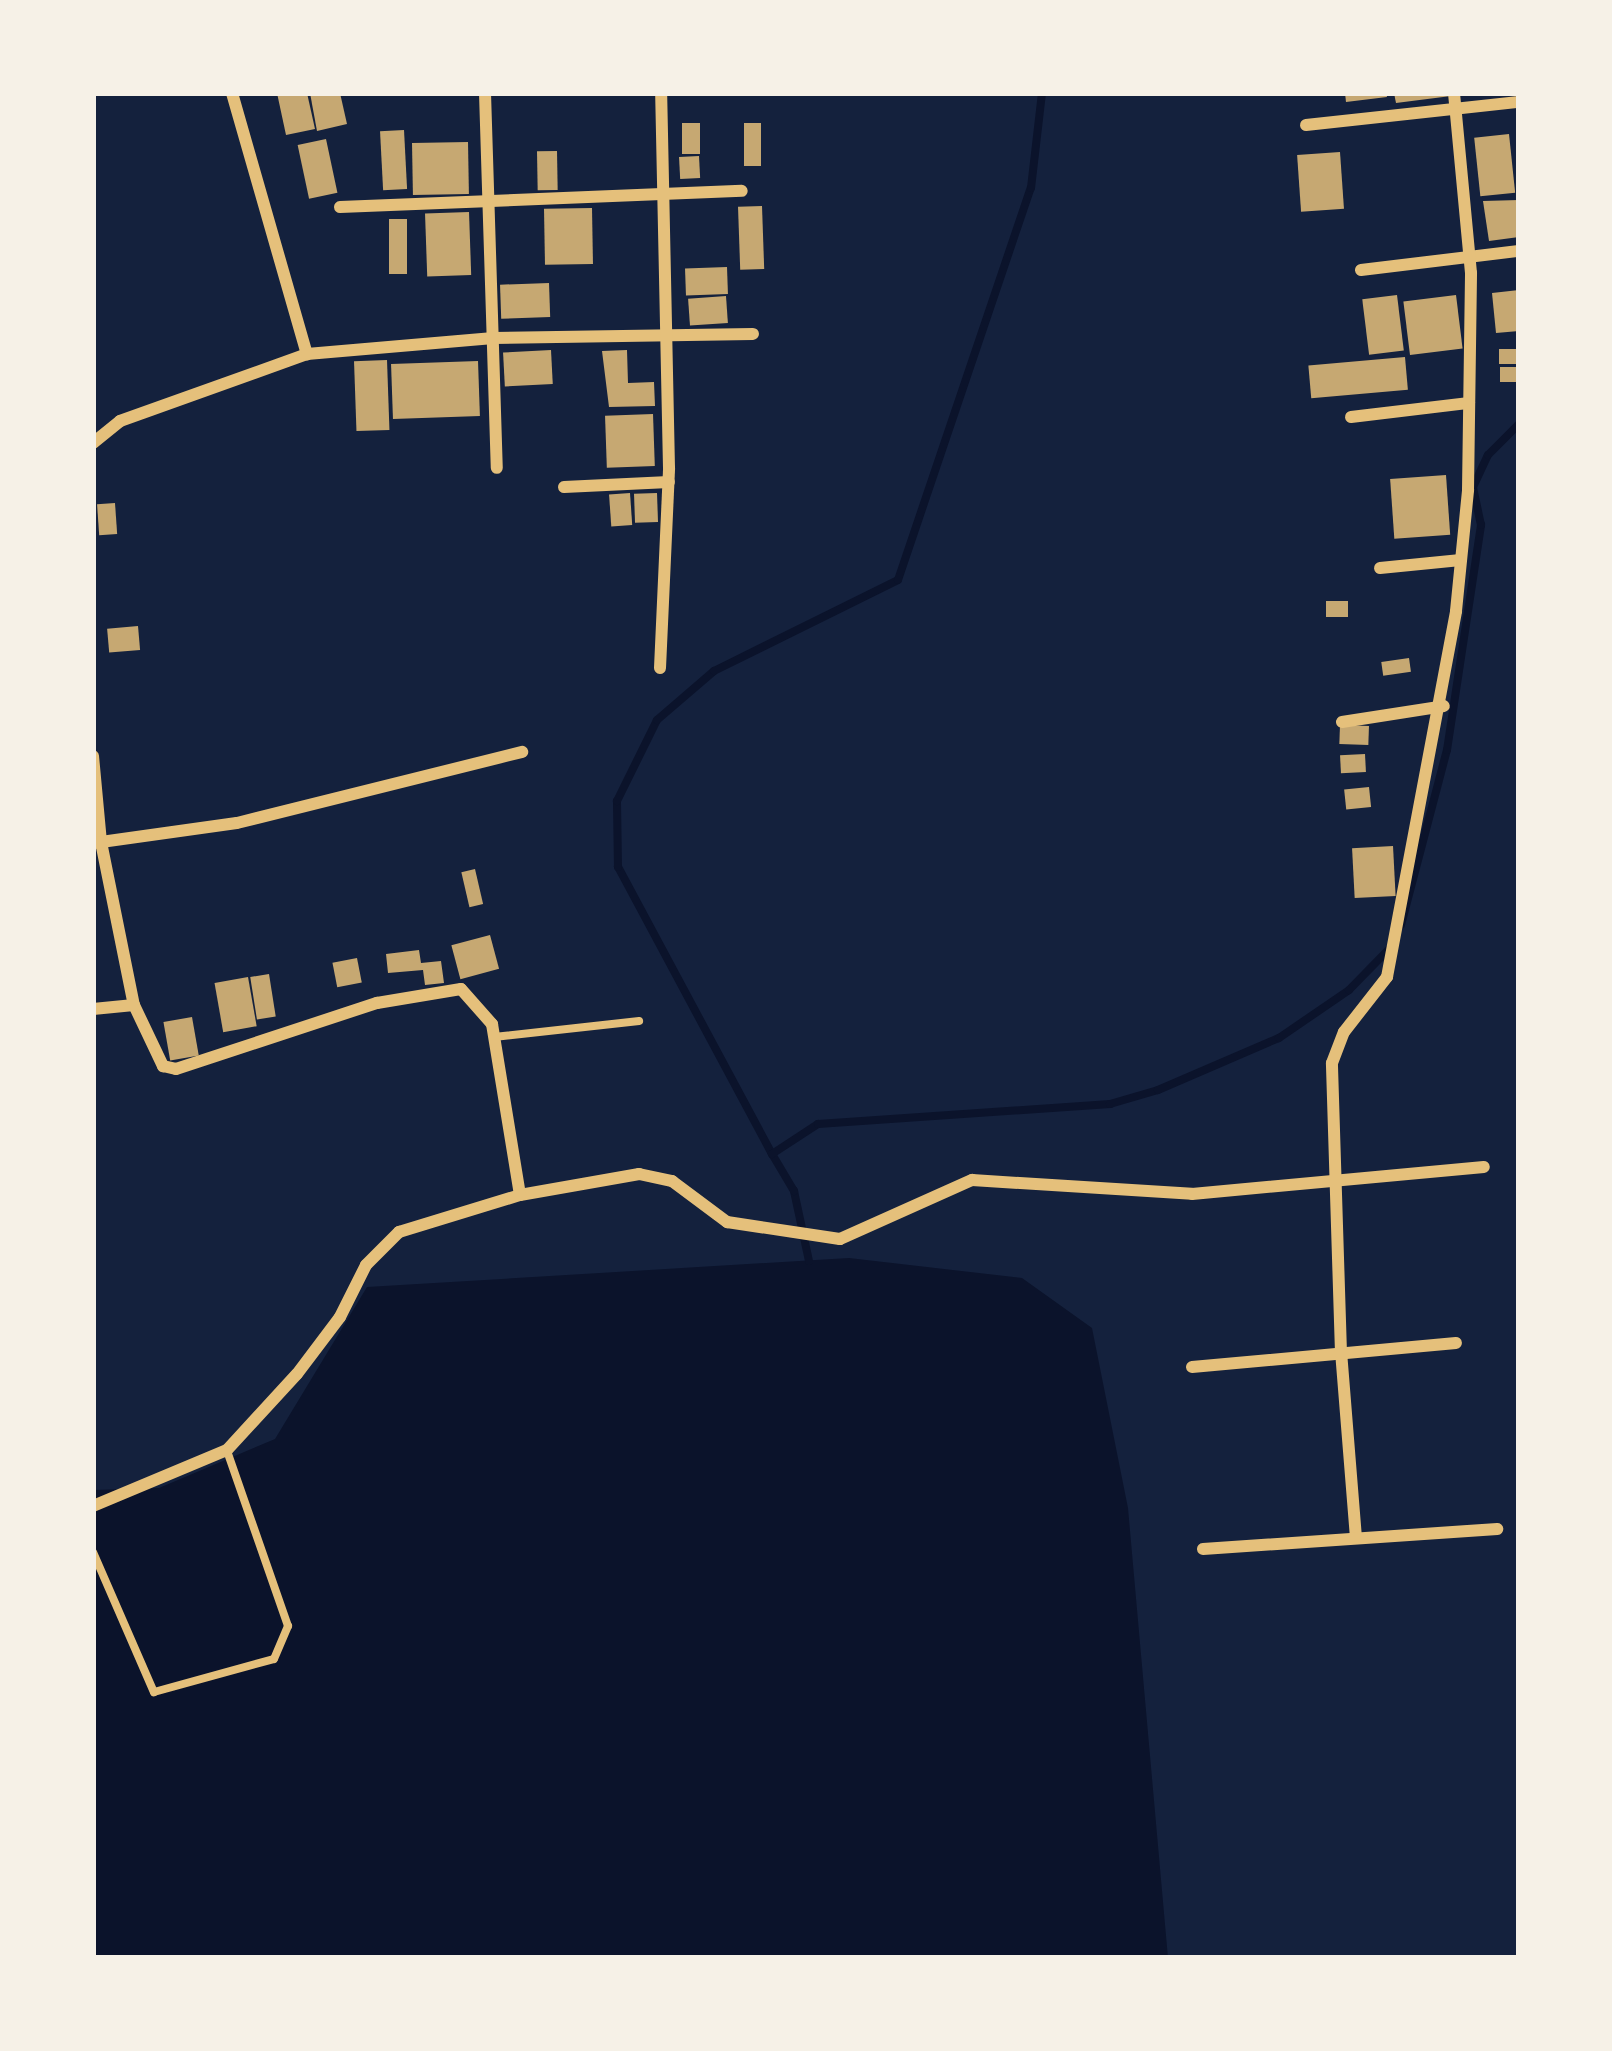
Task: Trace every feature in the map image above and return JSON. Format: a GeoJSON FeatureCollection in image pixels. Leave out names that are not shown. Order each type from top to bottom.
{"type":"FeatureCollection","features":[{"type":"Feature","properties":{"kind":"street"},"geometry":{"type":"LineString","coordinates":[[232,93],[307,354]]}},
{"type":"Feature","properties":{"kind":"street"},"geometry":{"type":"LineString","coordinates":[[485,93],[497,468]]}},
{"type":"Feature","properties":{"kind":"street"},"geometry":{"type":"LineString","coordinates":[[660,668],[669,482],[667,196],[661,93]]}},
{"type":"Feature","properties":{"kind":"street"},"geometry":{"type":"LineString","coordinates":[[1356,1538],[1332,1184],[1332,1063],[1344,1033],[1388,977],[1444,706],[1461,560],[1469,403],[1469,257],[1454,93]]}},
{"type":"Feature","properties":{"kind":"street"},"geometry":{"type":"LineString","coordinates":[[1306,125],[1519,102]]}},
{"type":"Feature","properties":{"kind":"street"},"geometry":{"type":"LineString","coordinates":[[340,207],[742,191]]}},
{"type":"Feature","properties":{"kind":"street"},"geometry":{"type":"LineString","coordinates":[[1361,270],[1519,251]]}},
{"type":"Feature","properties":{"kind":"street"},"geometry":{"type":"LineString","coordinates":[[93,442],[120,421],[307,354],[493,338],[753,334]]}},
{"type":"Feature","properties":{"kind":"street"},"geometry":{"type":"LineString","coordinates":[[1351,417],[1469,403]]}},
{"type":"Feature","properties":{"kind":"street"},"geometry":{"type":"LineString","coordinates":[[564,487],[669,482]]}},
{"type":"Feature","properties":{"kind":"street"},"geometry":{"type":"LineString","coordinates":[[1380,568],[1461,560]]}},
{"type":"Feature","properties":{"kind":"street"},"geometry":{"type":"LineString","coordinates":[[1342,722],[1444,706]]}},
{"type":"Feature","properties":{"kind":"street"},"geometry":{"type":"LineString","coordinates":[[97,842],[237,823],[522,752]]}},
{"type":"Feature","properties":{"kind":"street"},"geometry":{"type":"LineString","coordinates":[[93,756],[97,842],[134,1005],[149,1045],[163,1066],[176,1069],[448,987],[472,996],[494,1037],[520,1195]]}},
{"type":"Feature","properties":{"kind":"street"},"geometry":{"type":"LineString","coordinates":[[93,1009],[134,1005]]}},
{"type":"Feature","properties":{"kind":"street"},"geometry":{"type":"LineString","coordinates":[[93,1506],[227,1450],[297,1374],[340,1317],[366,1265],[399,1232],[520,1195],[639,1174],[672,1181],[740,1225],[816,1236],[858,1236],[972,1180],[1142,1194],[1332,1184],[1484,1167]]}},
{"type":"Feature","properties":{"kind":"street"},"geometry":{"type":"LineString","coordinates":[[1192,1367],[1456,1343]]}},
{"type":"Feature","properties":{"kind":"street"},"geometry":{"type":"LineString","coordinates":[[1202,1549],[1497,1529]]}},
{"type":"Feature","properties":{"kind":"lane"},"geometry":{"type":"LineString","coordinates":[[494,1037],[639,1021]]}},
{"type":"Feature","properties":{"kind":"lane"},"geometry":{"type":"LineString","coordinates":[[93,1552],[154,1692],[274,1659],[288,1626],[227,1450]]}},
{"type":"Feature","properties":{"kind":"water"},"geometry":{"type":"Polygon","coordinates":[[[849,1258],[1022,1278],[1092,1328],[1128,1508],[1168,1958],[93,1958],[93,1490],[159,1488],[275,1439],[367,1287],[849,1258]]]}},
{"type":"Feature","properties":{"kind":"building"},"geometry":{"type":"Polygon","coordinates":[[[277,93],[307,93],[315,129],[286,135],[277,93]]]}},
{"type":"Feature","properties":{"kind":"building"},"geometry":{"type":"Polygon","coordinates":[[[310,93],[340,93],[347,124],[317,131],[310,93]]]}},
{"type":"Feature","properties":{"kind":"building"},"geometry":{"type":"Polygon","coordinates":[[[1345,93],[1386,93],[1387,97],[1346,102],[1345,93]]]}},
{"type":"Feature","properties":{"kind":"building"},"geometry":{"type":"Polygon","coordinates":[[[1394,93],[1451,93],[1451,96],[1396,103],[1394,93]]]}},
{"type":"Feature","properties":{"kind":"building"},"geometry":{"type":"Polygon","coordinates":[[[682,123],[700,123],[700,154],[682,154],[682,123]]]}},
{"type":"Feature","properties":{"kind":"building"},"geometry":{"type":"Polygon","coordinates":[[[744,123],[761,123],[761,166],[744,166],[744,123]]]}},
{"type":"Feature","properties":{"kind":"building"},"geometry":{"type":"Polygon","coordinates":[[[404,130],[407,189],[383,190],[380,131],[404,130]]]}},
{"type":"Feature","properties":{"kind":"building"},"geometry":{"type":"Polygon","coordinates":[[[1509,134],[1515,193],[1480,196],[1474,138],[1509,134]]]}},
{"type":"Feature","properties":{"kind":"building"},"geometry":{"type":"Polygon","coordinates":[[[326,139],[337,193],[309,199],[298,145],[326,139]]]}},
{"type":"Feature","properties":{"kind":"building"},"geometry":{"type":"Polygon","coordinates":[[[468,142],[469,194],[413,195],[412,143],[468,142]]]}},
{"type":"Feature","properties":{"kind":"building"},"geometry":{"type":"Polygon","coordinates":[[[537,151],[557,151],[558,190],[538,190],[537,151]]]}},
{"type":"Feature","properties":{"kind":"building"},"geometry":{"type":"Polygon","coordinates":[[[1340,152],[1344,209],[1301,212],[1297,155],[1340,152]]]}},
{"type":"Feature","properties":{"kind":"building"},"geometry":{"type":"Polygon","coordinates":[[[699,156],[700,178],[680,179],[679,157],[699,156]]]}},
{"type":"Feature","properties":{"kind":"building"},"geometry":{"type":"Polygon","coordinates":[[[1519,200],[1519,237],[1489,241],[1483,201],[1519,200]]]}},
{"type":"Feature","properties":{"kind":"building"},"geometry":{"type":"Polygon","coordinates":[[[762,206],[764,269],[740,270],[738,207],[762,206]]]}},
{"type":"Feature","properties":{"kind":"building"},"geometry":{"type":"Polygon","coordinates":[[[592,208],[593,264],[545,265],[544,209],[592,208]]]}},
{"type":"Feature","properties":{"kind":"building"},"geometry":{"type":"Polygon","coordinates":[[[469,212],[471,275],[427,276],[425,214],[469,212]]]}},
{"type":"Feature","properties":{"kind":"building"},"geometry":{"type":"Polygon","coordinates":[[[389,219],[407,219],[407,274],[389,274],[389,219]]]}},
{"type":"Feature","properties":{"kind":"building"},"geometry":{"type":"Polygon","coordinates":[[[727,267],[728,294],[686,295],[685,268],[727,267]]]}},
{"type":"Feature","properties":{"kind":"building"},"geometry":{"type":"Polygon","coordinates":[[[549,283],[550,317],[501,319],[500,285],[549,283]]]}},
{"type":"Feature","properties":{"kind":"building"},"geometry":{"type":"Polygon","coordinates":[[[1519,290],[1519,331],[1496,333],[1492,293],[1519,290]]]}},
{"type":"Feature","properties":{"kind":"building"},"geometry":{"type":"Polygon","coordinates":[[[1397,295],[1404,351],[1369,355],[1362,299],[1397,295]]]}},
{"type":"Feature","properties":{"kind":"building"},"geometry":{"type":"Polygon","coordinates":[[[1456,295],[1463,349],[1410,355],[1403,301],[1456,295]]]}},
{"type":"Feature","properties":{"kind":"building"},"geometry":{"type":"Polygon","coordinates":[[[726,296],[728,323],[690,326],[688,299],[726,296]]]}},
{"type":"Feature","properties":{"kind":"building"},"geometry":{"type":"Polygon","coordinates":[[[1499,349],[1519,349],[1519,364],[1499,364],[1499,349]]]}},
{"type":"Feature","properties":{"kind":"building"},"geometry":{"type":"Polygon","coordinates":[[[551,350],[553,384],[505,386],[503,353],[551,350]]]}},
{"type":"Feature","properties":{"kind":"building"},"geometry":{"type":"Polygon","coordinates":[[[627,350],[628,383],[654,382],[655,406],[609,407],[602,351],[627,350]]]}},
{"type":"Feature","properties":{"kind":"building"},"geometry":{"type":"Polygon","coordinates":[[[1405,357],[1408,390],[1311,398],[1308,365],[1405,357]]]}},
{"type":"Feature","properties":{"kind":"building"},"geometry":{"type":"Polygon","coordinates":[[[387,360],[389,430],[356,431],[354,361],[387,360]]]}},
{"type":"Feature","properties":{"kind":"building"},"geometry":{"type":"Polygon","coordinates":[[[478,361],[480,416],[393,419],[391,364],[478,361]]]}},
{"type":"Feature","properties":{"kind":"building"},"geometry":{"type":"Polygon","coordinates":[[[1500,367],[1519,367],[1519,382],[1500,382],[1500,367]]]}},
{"type":"Feature","properties":{"kind":"building"},"geometry":{"type":"Polygon","coordinates":[[[653,414],[655,466],[607,468],[605,416],[653,414]]]}},
{"type":"Feature","properties":{"kind":"building"},"geometry":{"type":"Polygon","coordinates":[[[1446,475],[1450,535],[1394,539],[1390,479],[1446,475]]]}},
{"type":"Feature","properties":{"kind":"building"},"geometry":{"type":"Polygon","coordinates":[[[630,493],[632,525],[611,526],[609,494],[630,493]]]}},
{"type":"Feature","properties":{"kind":"building"},"geometry":{"type":"Polygon","coordinates":[[[657,493],[658,522],[635,523],[634,494],[657,493]]]}},
{"type":"Feature","properties":{"kind":"building"},"geometry":{"type":"Polygon","coordinates":[[[115,503],[117,534],[99,535],[97,504],[115,503]]]}},
{"type":"Feature","properties":{"kind":"building"},"geometry":{"type":"Polygon","coordinates":[[[1326,601],[1348,601],[1348,617],[1326,617],[1326,601]]]}},
{"type":"Feature","properties":{"kind":"building"},"geometry":{"type":"Polygon","coordinates":[[[138,626],[140,650],[109,653],[107,629],[138,626]]]}},
{"type":"Feature","properties":{"kind":"building"},"geometry":{"type":"Polygon","coordinates":[[[1409,658],[1411,672],[1383,676],[1381,662],[1409,658]]]}},
{"type":"Feature","properties":{"kind":"building"},"geometry":{"type":"Polygon","coordinates":[[[1340,725],[1369,726],[1368,745],[1339,744],[1340,725]]]}},
{"type":"Feature","properties":{"kind":"building"},"geometry":{"type":"Polygon","coordinates":[[[1365,754],[1366,772],[1341,773],[1340,755],[1365,754]]]}},
{"type":"Feature","properties":{"kind":"building"},"geometry":{"type":"Polygon","coordinates":[[[1369,787],[1371,807],[1346,810],[1344,790],[1369,787]]]}},
{"type":"Feature","properties":{"kind":"building"},"geometry":{"type":"Polygon","coordinates":[[[1393,846],[1396,896],[1355,898],[1352,848],[1393,846]]]}},
{"type":"Feature","properties":{"kind":"building"},"geometry":{"type":"Polygon","coordinates":[[[475,869],[483,904],[469,907],[461,872],[475,869]]]}},
{"type":"Feature","properties":{"kind":"building"},"geometry":{"type":"Polygon","coordinates":[[[490,935],[499,969],[460,979],[451,945],[490,935]]]}},
{"type":"Feature","properties":{"kind":"building"},"geometry":{"type":"Polygon","coordinates":[[[419,950],[421,963],[441,961],[444,983],[425,985],[423,970],[388,973],[386,954],[419,950]]]}},
{"type":"Feature","properties":{"kind":"building"},"geometry":{"type":"Polygon","coordinates":[[[357,958],[362,983],[337,987],[332,963],[357,958]]]}},
{"type":"Feature","properties":{"kind":"building"},"geometry":{"type":"Polygon","coordinates":[[[269,974],[276,1016],[257,1019],[250,977],[269,974]]]}},
{"type":"Feature","properties":{"kind":"building"},"geometry":{"type":"Polygon","coordinates":[[[248,977],[257,1026],[223,1032],[215,983],[248,977]]]}},
{"type":"Feature","properties":{"kind":"building"},"geometry":{"type":"Polygon","coordinates":[[[192,1017],[199,1055],[170,1060],[163,1022],[192,1017]]]}},
{"type":"Feature","properties":{"kind":"waterway"},"geometry":{"type":"LineString","coordinates":[[772,1154],[618,867],[617,801],[657,720],[714,671],[898,580],[1031,188],[1042,93]]}},
{"type":"Feature","properties":{"kind":"waterway"},"geometry":{"type":"LineString","coordinates":[[1401,925],[1447,750],[1481,525],[1473,487],[1488,455],[1519,424]]}},
{"type":"Feature","properties":{"kind":"waterway"},"geometry":{"type":"LineString","coordinates":[[809,1261],[794,1191],[772,1154],[818,1124],[1110,1104],[1158,1090],[1279,1038],[1349,990],[1389,949]]}}]}
